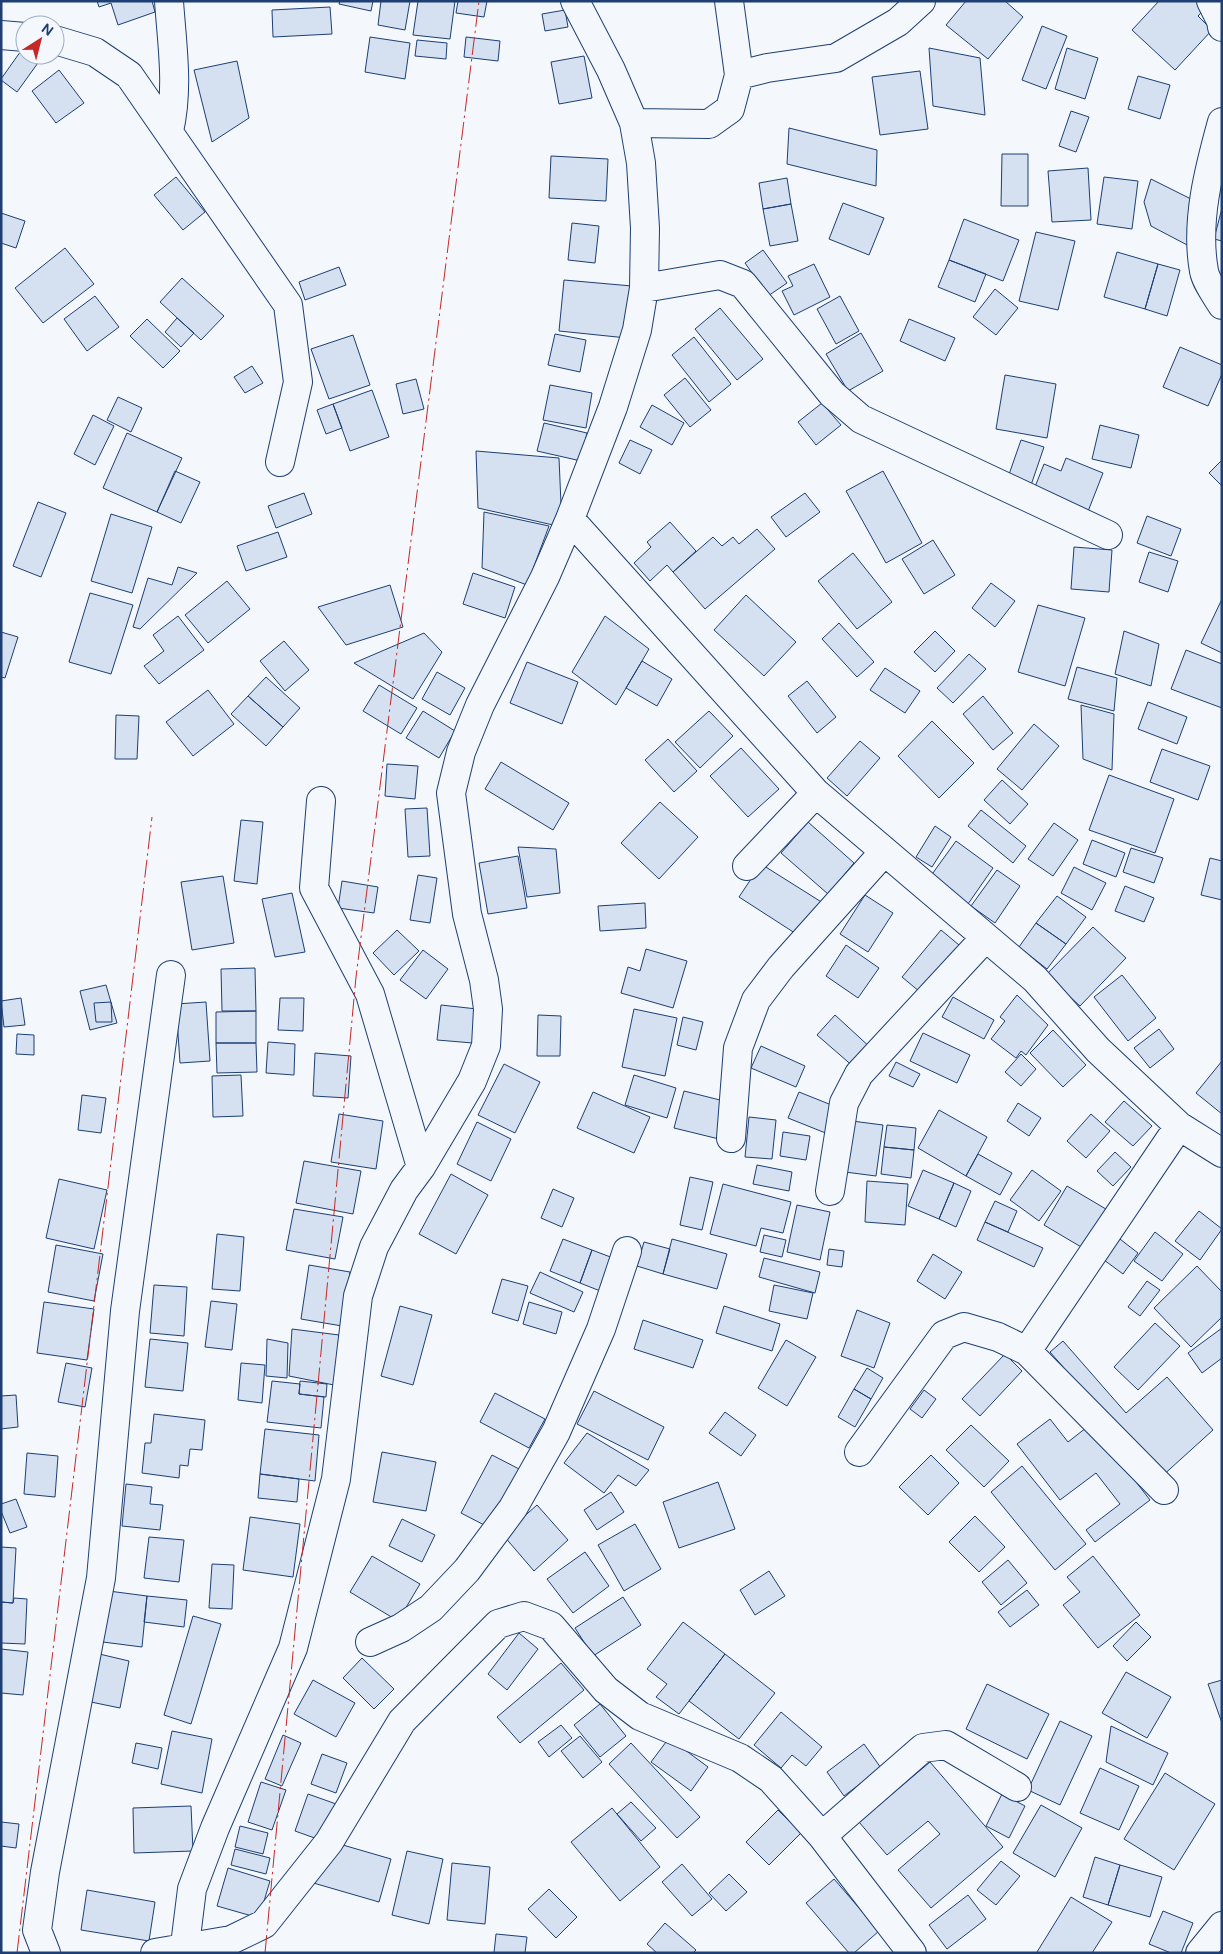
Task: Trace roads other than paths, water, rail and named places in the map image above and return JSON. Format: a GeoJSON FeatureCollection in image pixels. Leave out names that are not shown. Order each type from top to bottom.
{"type":"FeatureCollection","features":[{"type":"Feature","properties":{"kind":"street"},"geometry":{"type":"LineString","coordinates":[[169,1],[175,80],[174,110],[169,131]]}},
{"type":"Feature","properties":{"kind":"street"},"geometry":{"type":"LineString","coordinates":[[184,1950],[192,1889],[215,1828],[296,1638],[336,1479],[358,1296],[374,1246],[404,1190],[421,1167],[472,1081],[486,1046],[488,1009],[484,980],[467,914],[451,793],[461,752],[480,705],[545,577],[570,519],[613,408],[637,330],[644,288],[645,228],[641,163],[634,123],[611,70],[575,1]]}},
{"type":"Feature","properties":{"kind":"street"},"geometry":{"type":"LineString","coordinates":[[634,123],[708,124],[730,109],[740,75],[729,1]]}},
{"type":"Feature","properties":{"kind":"street"},"geometry":{"type":"LineString","coordinates":[[740,75],[767,68],[836,58],[898,22],[921,1]]}},
{"type":"Feature","properties":{"kind":"street"},"geometry":{"type":"LineString","coordinates":[[1210,1],[1221,21],[1222,27]]}},
{"type":"Feature","properties":{"kind":"street"},"geometry":{"type":"LineString","coordinates":[[1,35],[15,36]]}},
{"type":"Feature","properties":{"kind":"street"},"geometry":{"type":"LineString","coordinates":[[65,43],[95,52],[129,75],[288,304],[298,382],[280,462]]}},
{"type":"Feature","properties":{"kind":"street"},"geometry":{"type":"LineString","coordinates":[[1222,122],[1211,161],[1201,232],[1204,273],[1222,305]]}},
{"type":"Feature","properties":{"kind":"street"},"geometry":{"type":"LineString","coordinates":[[644,288],[720,276],[743,284],[832,394],[861,419],[1108,534]]}},
{"type":"Feature","properties":{"kind":"street"},"geometry":{"type":"LineString","coordinates":[[570,519],[816,793],[1035,979],[1098,1050],[1179,1126],[1222,1153]]}},
{"type":"Feature","properties":{"kind":"street"},"geometry":{"type":"LineString","coordinates":[[747,866],[816,793]]}},
{"type":"Feature","properties":{"kind":"street"},"geometry":{"type":"LineString","coordinates":[[321,801],[314,888],[370,994],[421,1167]]}},
{"type":"Feature","properties":{"kind":"street"},"geometry":{"type":"LineString","coordinates":[[731,1138],[738,1048],[756,1000],[781,966],[884,852]]}},
{"type":"Feature","properties":{"kind":"street"},"geometry":{"type":"LineString","coordinates":[[830,1191],[844,1103],[858,1074],[985,938]]}},
{"type":"Feature","properties":{"kind":"street"},"geometry":{"type":"LineString","coordinates":[[46,1953],[37,1930],[45,1872],[101,1578],[125,1311],[171,975]]}},
{"type":"Feature","properties":{"kind":"street"},"geometry":{"type":"LineString","coordinates":[[1027,1351],[1179,1126]]}},
{"type":"Feature","properties":{"kind":"street"},"geometry":{"type":"LineString","coordinates":[[370,1642],[401,1628],[431,1608],[467,1570],[513,1508],[556,1432],[601,1329],[627,1251]]}},
{"type":"Feature","properties":{"kind":"street"},"geometry":{"type":"LineString","coordinates":[[859,1452],[944,1335],[964,1327],[998,1337],[1027,1351],[1164,1490]]}},
{"type":"Feature","properties":{"kind":"street"},"geometry":{"type":"LineString","coordinates":[[155,1953],[184,1950],[231,1940],[264,1924],[329,1842],[402,1721],[498,1624],[524,1616],[551,1626],[606,1690],[640,1716],[740,1758],[771,1779],[822,1836],[912,1953]]}},
{"type":"Feature","properties":{"kind":"street"},"geometry":{"type":"LineString","coordinates":[[822,1836],[923,1748],[946,1745],[1017,1787]]}},
{"type":"Feature","properties":{"kind":"street"},"geometry":{"type":"LineString","coordinates":[[1200,1953],[1222,1926]]}}]}
